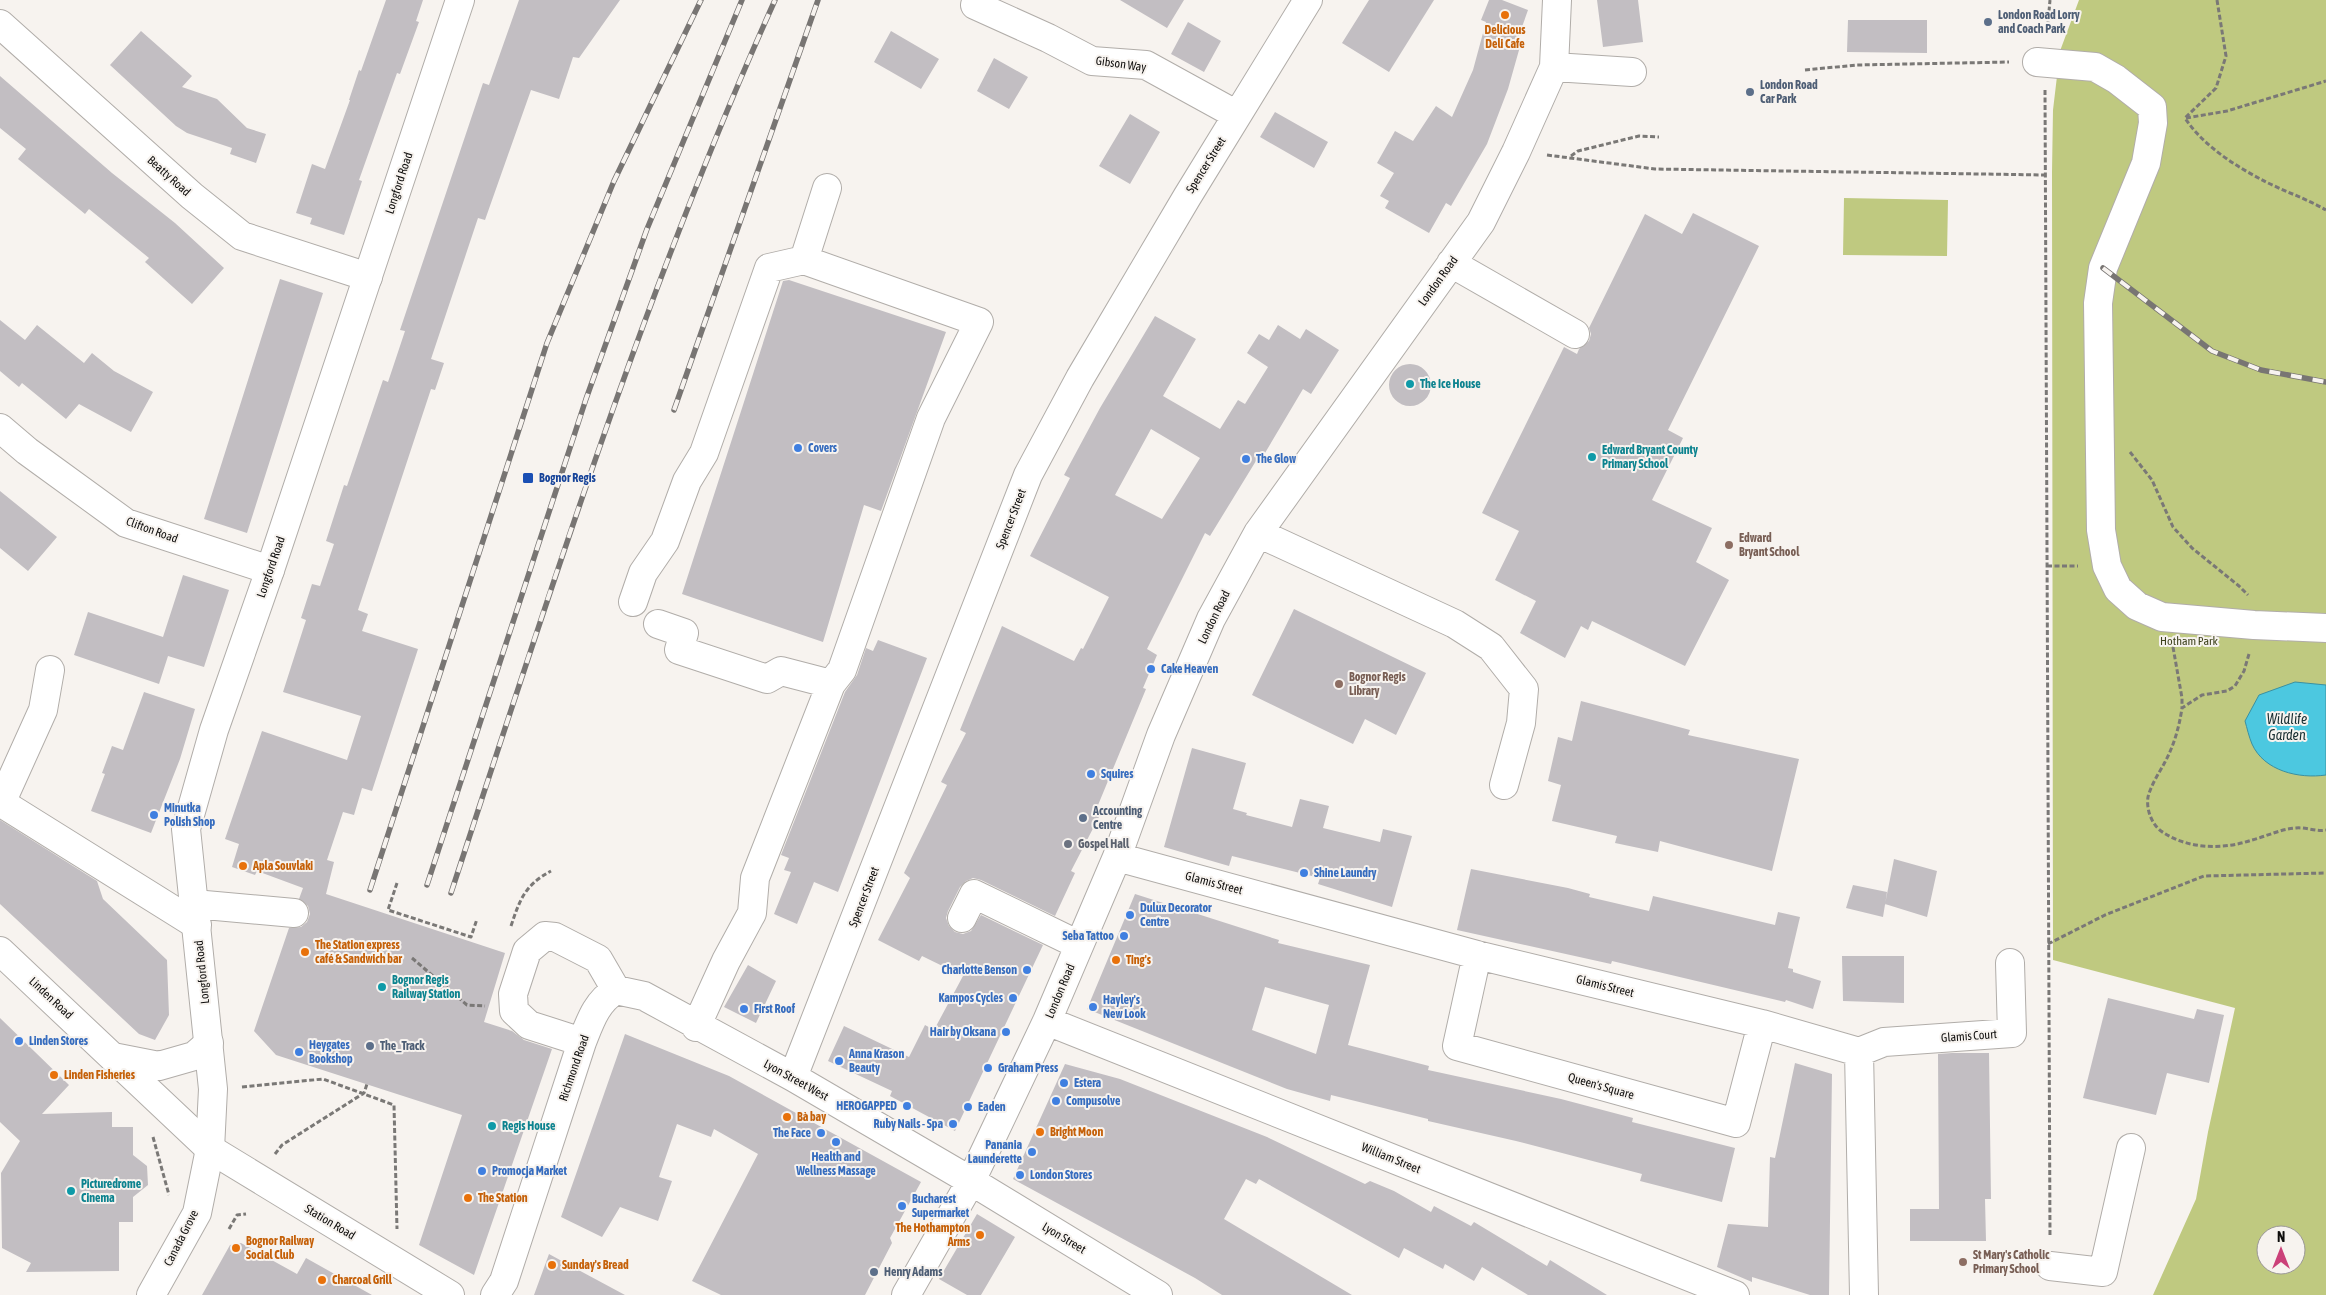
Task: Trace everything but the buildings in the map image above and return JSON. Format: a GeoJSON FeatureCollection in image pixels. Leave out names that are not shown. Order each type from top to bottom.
{"type":"FeatureCollection","features":[{"type":"Feature","properties":{"kind":"street","name":"Longford Road"},"geometry":{"type":"LineString","coordinates":[[210,1149],[213,1089],[186,830],[214,730],[270,570],[460,0]]}},
{"type":"Feature","properties":{"kind":"street","name":"Spencer Street"},"geometry":{"type":"LineString","coordinates":[[793,1077],[1028,475],[1080,378],[1308,0]]}},
{"type":"Feature","properties":{"kind":"street","name":"London Road"},"geometry":{"type":"LineString","coordinates":[[906,1295],[971,1181],[1048,1021],[1117,857],[1161,735],[1211,619],[1258,533],[1481,222],[1516,152],[1554,68],[1557,0]]}},
{"type":"Feature","properties":{"kind":"street","name":"Gibson Way"},"geometry":{"type":"LineString","coordinates":[[975,5],[1092,61],[1146,65],[1237,115]]}},
{"type":"Feature","properties":{"kind":"street","name":"Beatty Road"},"geometry":{"type":"LineString","coordinates":[[0,24],[192,196],[242,236],[368,278]]}},
{"type":"Feature","properties":{"kind":"street"},"geometry":{"type":"LineString","coordinates":[[2041,62],[2095,68],[2116,79],[2152,107],[2153,123],[2146,163],[2104,268],[2098,303],[2101,530],[2107,566],[2118,589],[2136,606],[2162,616],[2254,625],[2326,628]]}},
{"type":"Feature","properties":{"kind":"street"},"geometry":{"type":"LineString","coordinates":[[1554,68],[1632,72]]}},
{"type":"Feature","properties":{"kind":"street"},"geometry":{"type":"LineString","coordinates":[[804,260],[827,188]]}},
{"type":"Feature","properties":{"kind":"street"},"geometry":{"type":"LineString","coordinates":[[633,602],[643,573],[665,540],[687,481],[704,453],[769,268],[804,260],[980,322],[931,418],[842,670],[831,684],[756,878],[752,913],[726,960],[696,1026]]}},
{"type":"Feature","properties":{"kind":"street"},"geometry":{"type":"LineString","coordinates":[[1451,263],[1575,334]]}},
{"type":"Feature","properties":{"kind":"street","name":"Clifton Road"},"geometry":{"type":"LineString","coordinates":[[0,428],[27,451],[126,523],[270,570]]}},
{"type":"Feature","properties":{"kind":"street"},"geometry":{"type":"LineString","coordinates":[[1258,533],[1455,624],[1491,647],[1524,690],[1521,723],[1504,785]]}},
{"type":"Feature","properties":{"kind":"street"},"geometry":{"type":"LineString","coordinates":[[658,624],[684,633],[679,650],[767,679],[781,671],[831,684]]}},
{"type":"Feature","properties":{"kind":"street"},"geometry":{"type":"LineString","coordinates":[[50,670],[43,710],[1,802],[196,915],[294,913]]}},
{"type":"Feature","properties":{"kind":"street","name":"Glamis Street"},"geometry":{"type":"LineString","coordinates":[[1117,857],[1477,955],[1762,1024],[1859,1052]]}},
{"type":"Feature","properties":{"kind":"street"},"geometry":{"type":"LineString","coordinates":[[962,918],[974,894],[1079,945]]}},
{"type":"Feature","properties":{"kind":"street"},"geometry":{"type":"LineString","coordinates":[[582,1042],[528,1025],[514,1011],[512,994],[527,951],[545,936],[555,937],[598,959],[616,990]]}},
{"type":"Feature","properties":{"kind":"street","name":"Linden Road"},"geometry":{"type":"LineString","coordinates":[[0,951],[210,1149]]}},
{"type":"Feature","properties":{"kind":"street","name":"Queen's Square"},"geometry":{"type":"LineString","coordinates":[[1477,955],[1457,1046],[1736,1123],[1762,1024]]}},
{"type":"Feature","properties":{"kind":"street","name":"Glamis Court"},"geometry":{"type":"LineString","coordinates":[[1859,1052],[1884,1042],[2012,1033],[2010,964]]}},
{"type":"Feature","properties":{"kind":"street","name":"Lyon Street West"},"geometry":{"type":"LineString","coordinates":[[616,990],[644,996],[696,1026],[793,1077],[971,1181]]}},
{"type":"Feature","properties":{"kind":"street","name":"Richmond Road"},"geometry":{"type":"LineString","coordinates":[[495,1295],[504,1281],[582,1042],[594,1012],[605,997],[616,990]]}},
{"type":"Feature","properties":{"kind":"street","name":"William Street"},"geometry":{"type":"LineString","coordinates":[[1048,1021],[1734,1295]]}},
{"type":"Feature","properties":{"kind":"street"},"geometry":{"type":"LineString","coordinates":[[113,1057],[158,1066],[194,1056],[209,1043]]}},
{"type":"Feature","properties":{"kind":"street"},"geometry":{"type":"LineString","coordinates":[[1859,1052],[1864,1295]]}},
{"type":"Feature","properties":{"kind":"street"},"geometry":{"type":"LineString","coordinates":[[2050,1266],[2102,1272],[2131,1148]]}},
{"type":"Feature","properties":{"kind":"street","name":"Canada Grove"},"geometry":{"type":"LineString","coordinates":[[151,1295],[197,1213],[210,1149]]}},
{"type":"Feature","properties":{"kind":"street","name":"Station Road"},"geometry":{"type":"LineString","coordinates":[[210,1149],[450,1295]]}},
{"type":"Feature","properties":{"kind":"street","name":"Lyon Street"},"geometry":{"type":"LineString","coordinates":[[971,1181],[1158,1295]]}},
{"type":"Feature","properties":{"kind":"path"},"geometry":{"type":"LineString","coordinates":[[2050,0],[2041,62],[2046,175],[2050,1266]]}},
{"type":"Feature","properties":{"kind":"path"},"geometry":{"type":"LineString","coordinates":[[2185,118],[2216,88],[2226,56],[2218,0]]}},
{"type":"Feature","properties":{"kind":"path"},"geometry":{"type":"LineString","coordinates":[[1805,70],[1857,64],[2041,62]]}},
{"type":"Feature","properties":{"kind":"path"},"geometry":{"type":"LineString","coordinates":[[2152,107],[2185,118],[2227,111],[2326,80]]}},
{"type":"Feature","properties":{"kind":"path"},"geometry":{"type":"LineString","coordinates":[[2185,118],[2194,132],[2222,154],[2266,182],[2326,210]]}},
{"type":"Feature","properties":{"kind":"path"},"geometry":{"type":"LineString","coordinates":[[1570,157],[1578,151],[1639,136],[1659,138]]}},
{"type":"Feature","properties":{"kind":"path"},"geometry":{"type":"LineString","coordinates":[[1516,152],[1570,157],[1655,169],[2046,175]]}},
{"type":"Feature","properties":{"kind":"path"},"geometry":{"type":"LineString","coordinates":[[2126,445],[2134,459],[2152,480],[2173,527],[2192,548],[2239,586],[2250,598],[2254,610],[2252,646],[2244,671],[2235,686],[2228,692],[2202,695],[2182,708]]}},
{"type":"Feature","properties":{"kind":"path"},"geometry":{"type":"LineString","coordinates":[[2162,616],[2175,654],[2182,708],[2174,744],[2148,795],[2148,809],[2153,822],[2160,830],[2188,844],[2206,846],[2250,841],[2274,832],[2297,828],[2326,832]]}},
{"type":"Feature","properties":{"kind":"path"},"geometry":{"type":"LineString","coordinates":[[527,951],[505,945],[520,898],[536,879],[551,871]]}},
{"type":"Feature","properties":{"kind":"path"},"geometry":{"type":"LineString","coordinates":[[2048,944],[2105,915],[2204,876],[2326,873]]}},
{"type":"Feature","properties":{"kind":"path"},"geometry":{"type":"LineString","coordinates":[[397,883],[388,910],[471,937],[477,919]]}},
{"type":"Feature","properties":{"kind":"path"},"geometry":{"type":"LineString","coordinates":[[412,958],[467,1005],[514,1005]]}},
{"type":"Feature","properties":{"kind":"path"},"geometry":{"type":"LineString","coordinates":[[236,1088],[323,1079],[394,1105],[397,1229],[402,1236]]}},
{"type":"Feature","properties":{"kind":"path"},"geometry":{"type":"LineString","coordinates":[[273,1157],[282,1145],[364,1093],[367,1084]]}},
{"type":"Feature","properties":{"kind":"path"},"geometry":{"type":"LineString","coordinates":[[152,1133],[169,1195]]}},
{"type":"Feature","properties":{"kind":"path"},"geometry":{"type":"LineString","coordinates":[[229,1229],[237,1215],[246,1214]]}},
{"type":"Feature","properties":{"kind":"green space","name":"Hotham Park"},"geometry":{"type":"Polygon","coordinates":[[[2079,0],[2326,0],[2326,1295],[2153,1295],[2196,1199],[2208,1132],[2235,1008],[2053,960],[2053,110],[2060,51],[2079,0]]]}},
{"type":"Feature","properties":{"kind":"green space"},"geometry":{"type":"Polygon","coordinates":[[[1844,198],[1948,200],[1947,256],[1843,255],[1844,198]]]}},
{"type":"Feature","properties":{"kind":"water","name":"Wildlife Garden"},"geometry":{"type":"Polygon","coordinates":[[[2295,682],[2326,685],[2326,775],[2305,776],[2274,767],[2258,753],[2250,738],[2245,721],[2259,695],[2295,682]]]}},
{"type":"Feature","properties":{"kind":"railway"},"geometry":{"type":"LineString","coordinates":[[370,890],[547,343],[614,181],[701,0]]}},
{"type":"Feature","properties":{"kind":"railway"},"geometry":{"type":"LineString","coordinates":[[427,885],[586,399],[647,229],[742,0]]}},
{"type":"Feature","properties":{"kind":"railway"},"geometry":{"type":"LineString","coordinates":[[451,893],[563,554],[641,330],[683,219],[775,0]]}},
{"type":"Feature","properties":{"kind":"railway"},"geometry":{"type":"LineString","coordinates":[[674,410],[818,0]]}},
{"type":"Feature","properties":{"kind":"railway"},"geometry":{"type":"LineString","coordinates":[[2103,268],[2212,351],[2261,370],[2326,382]]}},
{"type":"Feature","properties":{"kind":"place","name":"Delicious Deli Cafe"},"geometry":{"type":"Point","coordinates":[1505,15]}},
{"type":"Feature","properties":{"kind":"place","name":"London Road Lorry and Coach Park"},"geometry":{"type":"Point","coordinates":[1988,22]}},
{"type":"Feature","properties":{"kind":"place","name":"London Road Car Park"},"geometry":{"type":"Point","coordinates":[1750,92]}},
{"type":"Feature","properties":{"kind":"place","name":"The Ice House"},"geometry":{"type":"Point","coordinates":[1410,384]}},
{"type":"Feature","properties":{"kind":"place","name":"Covers"},"geometry":{"type":"Point","coordinates":[798,448]}},
{"type":"Feature","properties":{"kind":"place","name":"Edward Bryant County Primary School"},"geometry":{"type":"Point","coordinates":[1592,457]}},
{"type":"Feature","properties":{"kind":"place","name":"The Glow"},"geometry":{"type":"Point","coordinates":[1246,459]}},
{"type":"Feature","properties":{"kind":"place","name":"Bognor Regis"},"geometry":{"type":"Point","coordinates":[528,478]}},
{"type":"Feature","properties":{"kind":"place","name":"Edward Bryant School"},"geometry":{"type":"Point","coordinates":[1729,545]}},
{"type":"Feature","properties":{"kind":"place","name":"Cake Heaven"},"geometry":{"type":"Point","coordinates":[1151,669]}},
{"type":"Feature","properties":{"kind":"place","name":"Bognor Regis Library"},"geometry":{"type":"Point","coordinates":[1339,684]}},
{"type":"Feature","properties":{"kind":"place","name":"Squires"},"geometry":{"type":"Point","coordinates":[1091,774]}},
{"type":"Feature","properties":{"kind":"place","name":"Minutka Polish Shop"},"geometry":{"type":"Point","coordinates":[154,815]}},
{"type":"Feature","properties":{"kind":"place","name":"Accounting Centre"},"geometry":{"type":"Point","coordinates":[1083,818]}},
{"type":"Feature","properties":{"kind":"place","name":"Gospel Hall"},"geometry":{"type":"Point","coordinates":[1068,844]}},
{"type":"Feature","properties":{"kind":"place","name":"Apla Souvlaki"},"geometry":{"type":"Point","coordinates":[243,866]}},
{"type":"Feature","properties":{"kind":"place","name":"Shine Laundry"},"geometry":{"type":"Point","coordinates":[1304,873]}},
{"type":"Feature","properties":{"kind":"place","name":"Dulux Decorator Centre"},"geometry":{"type":"Point","coordinates":[1130,915]}},
{"type":"Feature","properties":{"kind":"place","name":"Seba Tattoo"},"geometry":{"type":"Point","coordinates":[1124,936]}},
{"type":"Feature","properties":{"kind":"place","name":"The Station express café & Sandwich bar"},"geometry":{"type":"Point","coordinates":[305,952]}},
{"type":"Feature","properties":{"kind":"place","name":"Ting's"},"geometry":{"type":"Point","coordinates":[1116,960]}},
{"type":"Feature","properties":{"kind":"place","name":"Charlotte Benson"},"geometry":{"type":"Point","coordinates":[1027,970]}},
{"type":"Feature","properties":{"kind":"place","name":"Bognor Regis Railway Station"},"geometry":{"type":"Point","coordinates":[382,987]}},
{"type":"Feature","properties":{"kind":"place","name":"Kampos Cycles"},"geometry":{"type":"Point","coordinates":[1013,998]}},
{"type":"Feature","properties":{"kind":"place","name":"Hayley's New Look"},"geometry":{"type":"Point","coordinates":[1093,1007]}},
{"type":"Feature","properties":{"kind":"place","name":"First Roof"},"geometry":{"type":"Point","coordinates":[744,1009]}},
{"type":"Feature","properties":{"kind":"place","name":"Hair by Oksana"},"geometry":{"type":"Point","coordinates":[1006,1032]}},
{"type":"Feature","properties":{"kind":"place","name":"Linden Stores"},"geometry":{"type":"Point","coordinates":[19,1041]}},
{"type":"Feature","properties":{"kind":"place","name":"The_Track"},"geometry":{"type":"Point","coordinates":[370,1046]}},
{"type":"Feature","properties":{"kind":"place","name":"Heygates Bookshop"},"geometry":{"type":"Point","coordinates":[299,1052]}},
{"type":"Feature","properties":{"kind":"place","name":"Anna Krason Beauty"},"geometry":{"type":"Point","coordinates":[839,1061]}},
{"type":"Feature","properties":{"kind":"place","name":"Graham Press"},"geometry":{"type":"Point","coordinates":[988,1068]}},
{"type":"Feature","properties":{"kind":"place","name":"Linden Fisheries"},"geometry":{"type":"Point","coordinates":[54,1075]}},
{"type":"Feature","properties":{"kind":"place","name":"Estera"},"geometry":{"type":"Point","coordinates":[1064,1083]}},
{"type":"Feature","properties":{"kind":"place","name":"Compusolve"},"geometry":{"type":"Point","coordinates":[1056,1101]}},
{"type":"Feature","properties":{"kind":"place","name":"HEROGAPPED"},"geometry":{"type":"Point","coordinates":[907,1106]}},
{"type":"Feature","properties":{"kind":"place","name":"Eaden"},"geometry":{"type":"Point","coordinates":[968,1107]}},
{"type":"Feature","properties":{"kind":"place","name":"Bà bay"},"geometry":{"type":"Point","coordinates":[787,1117]}},
{"type":"Feature","properties":{"kind":"place","name":"Ruby Nails - Spa"},"geometry":{"type":"Point","coordinates":[953,1124]}},
{"type":"Feature","properties":{"kind":"place","name":"Regis House"},"geometry":{"type":"Point","coordinates":[492,1126]}},
{"type":"Feature","properties":{"kind":"place","name":"Bright Moon"},"geometry":{"type":"Point","coordinates":[1040,1132]}},
{"type":"Feature","properties":{"kind":"place","name":"The Face"},"geometry":{"type":"Point","coordinates":[821,1133]}},
{"type":"Feature","properties":{"kind":"place","name":"Health and Wellness Massage"},"geometry":{"type":"Point","coordinates":[836,1142]}},
{"type":"Feature","properties":{"kind":"place","name":"Panania Launderette"},"geometry":{"type":"Point","coordinates":[1032,1152]}},
{"type":"Feature","properties":{"kind":"place","name":"Promocja Market"},"geometry":{"type":"Point","coordinates":[482,1171]}},
{"type":"Feature","properties":{"kind":"place","name":"London Stores"},"geometry":{"type":"Point","coordinates":[1020,1175]}},
{"type":"Feature","properties":{"kind":"place","name":"Picturedrome Cinema"},"geometry":{"type":"Point","coordinates":[71,1191]}},
{"type":"Feature","properties":{"kind":"place","name":"The Station"},"geometry":{"type":"Point","coordinates":[468,1198]}},
{"type":"Feature","properties":{"kind":"place","name":"Bucharest Supermarket"},"geometry":{"type":"Point","coordinates":[902,1206]}},
{"type":"Feature","properties":{"kind":"place","name":"The Hothampton Arms"},"geometry":{"type":"Point","coordinates":[980,1235]}},
{"type":"Feature","properties":{"kind":"place","name":"Bognor Railway Social Club"},"geometry":{"type":"Point","coordinates":[236,1248]}},
{"type":"Feature","properties":{"kind":"place","name":"St Mary's Catholic Primary School"},"geometry":{"type":"Point","coordinates":[1963,1262]}},
{"type":"Feature","properties":{"kind":"place","name":"Sunday's Bread"},"geometry":{"type":"Point","coordinates":[552,1265]}},
{"type":"Feature","properties":{"kind":"place","name":"Henry Adams"},"geometry":{"type":"Point","coordinates":[874,1272]}},
{"type":"Feature","properties":{"kind":"place","name":"Charcoal Grill"},"geometry":{"type":"Point","coordinates":[322,1280]}}]}
